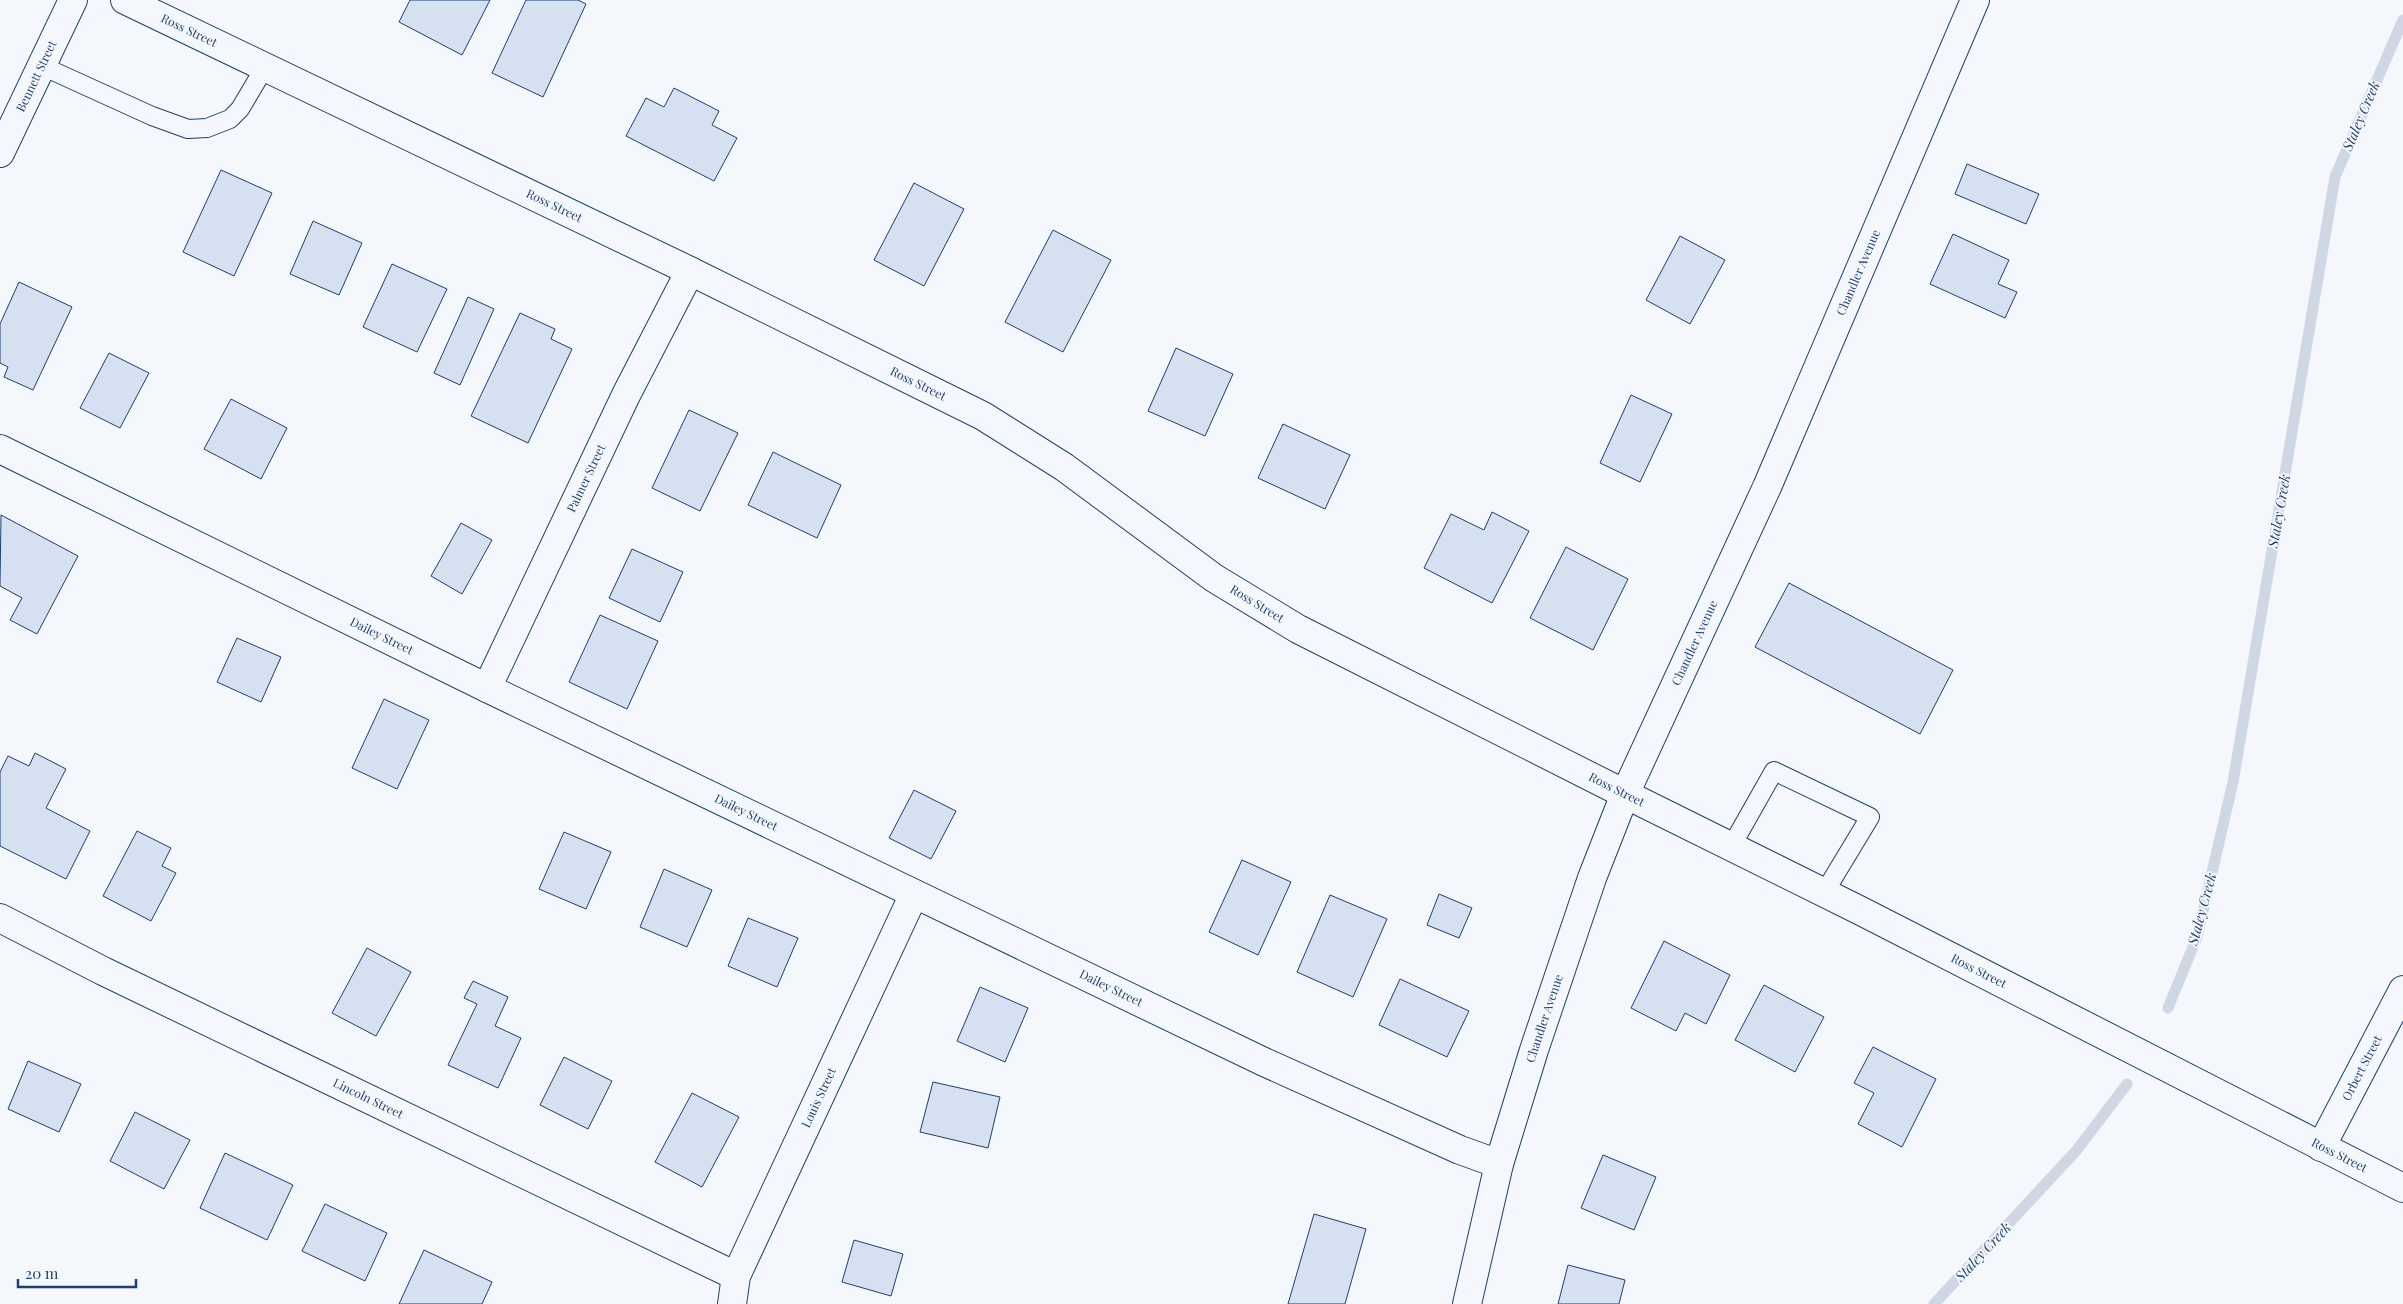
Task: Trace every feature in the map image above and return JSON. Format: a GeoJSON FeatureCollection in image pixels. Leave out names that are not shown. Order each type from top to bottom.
{"type":"FeatureCollection","features":[{"type":"Feature","properties":{"kind":"street","name":"Bennett Street"},"geometry":{"type":"LineString","coordinates":[[0,152],[74,0]]}},
{"type":"Feature","properties":{"kind":"street","name":"Ross Street"},"geometry":{"type":"LineString","coordinates":[[125,0],[690,272],[983,416],[1064,467],[1214,578],[1298,629],[1824,893],[2403,1188]]}},
{"type":"Feature","properties":{"kind":"street","name":"Chandler Avenue"},"geometry":{"type":"LineString","coordinates":[[1467,1304],[1499,1164],[1534,1050],[1589,887],[1625,794],[1767,487],[1975,0]]}},
{"type":"Feature","properties":{"kind":"street","name":"Palmer Street"},"geometry":{"type":"LineString","coordinates":[[487,688],[626,395],[690,272]]}},
{"type":"Feature","properties":{"kind":"street","name":"Dailey Street"},"geometry":{"type":"LineString","coordinates":[[0,449],[487,688],[1262,1061],[1460,1150],[1499,1164]]}},
{"type":"Feature","properties":{"kind":"street","name":"Louis Street"},"geometry":{"type":"LineString","coordinates":[[732,1304],[736,1276],[914,894]]}},
{"type":"Feature","properties":{"kind":"street","name":"Lincoln Street"},"geometry":{"type":"LineString","coordinates":[[0,918],[103,971],[736,1276]]}},
{"type":"Feature","properties":{"kind":"street","name":"Orbert Street"},"geometry":{"type":"LineString","coordinates":[[2321,1147],[2403,990]]}},
{"type":"Feature","properties":{"kind":"lane"},"geometry":{"type":"LineString","coordinates":[[42,66],[152,116],[188,129],[207,128],[230,119],[240,109],[265,67]]}},
{"type":"Feature","properties":{"kind":"lane"},"geometry":{"type":"LineString","coordinates":[[1731,847],[1774,771],[1870,817],[1824,893]]}},
{"type":"Feature","properties":{"kind":"building"},"geometry":{"type":"Polygon","coordinates":[[[410,0],[490,0],[462,55],[399,22],[410,0]]]}},
{"type":"Feature","properties":{"kind":"building"},"geometry":{"type":"Polygon","coordinates":[[[526,0],[578,0],[586,4],[543,97],[492,73],[526,0]]]}},
{"type":"Feature","properties":{"kind":"building"},"geometry":{"type":"Polygon","coordinates":[[[674,88],[719,111],[712,125],[737,138],[714,181],[626,136],[646,98],[664,107],[674,88]]]}},
{"type":"Feature","properties":{"kind":"building"},"geometry":{"type":"Polygon","coordinates":[[[1967,164],[2039,194],[2026,224],[1955,194],[1967,164]]]}},
{"type":"Feature","properties":{"kind":"building"},"geometry":{"type":"Polygon","coordinates":[[[221,170],[272,193],[234,276],[183,252],[221,170]]]}},
{"type":"Feature","properties":{"kind":"building"},"geometry":{"type":"Polygon","coordinates":[[[914,183],[964,209],[924,286],[874,260],[914,183]]]}},
{"type":"Feature","properties":{"kind":"building"},"geometry":{"type":"Polygon","coordinates":[[[313,221],[362,243],[339,295],[290,274],[313,221]]]}},
{"type":"Feature","properties":{"kind":"building"},"geometry":{"type":"Polygon","coordinates":[[[1053,230],[1111,260],[1063,352],[1005,322],[1053,230]]]}},
{"type":"Feature","properties":{"kind":"building"},"geometry":{"type":"Polygon","coordinates":[[[1953,234],[2009,260],[1998,284],[2017,292],[2005,318],[1930,284],[1953,234]]]}},
{"type":"Feature","properties":{"kind":"building"},"geometry":{"type":"Polygon","coordinates":[[[1680,236],[1725,260],[1690,324],[1646,300],[1680,236]]]}},
{"type":"Feature","properties":{"kind":"building"},"geometry":{"type":"Polygon","coordinates":[[[392,264],[447,289],[417,352],[363,327],[392,264]]]}},
{"type":"Feature","properties":{"kind":"building"},"geometry":{"type":"Polygon","coordinates":[[[19,282],[72,307],[33,390],[4,377],[8,367],[0,363],[0,324],[19,282]]]}},
{"type":"Feature","properties":{"kind":"building"},"geometry":{"type":"Polygon","coordinates":[[[468,297],[494,309],[460,385],[434,373],[468,297]]]}},
{"type":"Feature","properties":{"kind":"building"},"geometry":{"type":"Polygon","coordinates":[[[520,313],[555,329],[551,339],[572,349],[528,443],[471,416],[520,313]]]}},
{"type":"Feature","properties":{"kind":"building"},"geometry":{"type":"Polygon","coordinates":[[[1176,348],[1233,374],[1205,436],[1148,411],[1176,348]]]}},
{"type":"Feature","properties":{"kind":"building"},"geometry":{"type":"Polygon","coordinates":[[[109,353],[149,373],[120,428],[80,408],[109,353]]]}},
{"type":"Feature","properties":{"kind":"building"},"geometry":{"type":"Polygon","coordinates":[[[1631,395],[1672,414],[1640,482],[1600,463],[1631,395]]]}},
{"type":"Feature","properties":{"kind":"building"},"geometry":{"type":"Polygon","coordinates":[[[231,399],[287,428],[261,479],[204,449],[231,399]]]}},
{"type":"Feature","properties":{"kind":"building"},"geometry":{"type":"Polygon","coordinates":[[[689,410],[738,433],[700,511],[652,488],[689,410]]]}},
{"type":"Feature","properties":{"kind":"building"},"geometry":{"type":"Polygon","coordinates":[[[1283,424],[1350,455],[1325,509],[1258,478],[1283,424]]]}},
{"type":"Feature","properties":{"kind":"building"},"geometry":{"type":"Polygon","coordinates":[[[773,452],[841,485],[817,538],[748,505],[773,452]]]}},
{"type":"Feature","properties":{"kind":"building"},"geometry":{"type":"Polygon","coordinates":[[[1492,512],[1529,531],[1492,603],[1424,568],[1451,514],[1484,530],[1492,512]]]}},
{"type":"Feature","properties":{"kind":"building"},"geometry":{"type":"Polygon","coordinates":[[[1,515],[78,556],[37,634],[10,620],[22,598],[0,586],[1,515]]]}},
{"type":"Feature","properties":{"kind":"building"},"geometry":{"type":"Polygon","coordinates":[[[461,523],[492,540],[462,594],[431,576],[461,523]]]}},
{"type":"Feature","properties":{"kind":"building"},"geometry":{"type":"Polygon","coordinates":[[[1566,547],[1628,579],[1593,650],[1530,618],[1566,547]]]}},
{"type":"Feature","properties":{"kind":"building"},"geometry":{"type":"Polygon","coordinates":[[[632,549],[683,572],[660,622],[609,598],[632,549]]]}},
{"type":"Feature","properties":{"kind":"building"},"geometry":{"type":"Polygon","coordinates":[[[1789,583],[1953,670],[1920,734],[1755,647],[1789,583]]]}},
{"type":"Feature","properties":{"kind":"building"},"geometry":{"type":"Polygon","coordinates":[[[600,615],[658,641],[627,709],[569,682],[600,615]]]}},
{"type":"Feature","properties":{"kind":"building"},"geometry":{"type":"Polygon","coordinates":[[[237,638],[281,657],[261,702],[217,682],[237,638]]]}},
{"type":"Feature","properties":{"kind":"building"},"geometry":{"type":"Polygon","coordinates":[[[384,699],[429,720],[397,789],[352,768],[384,699]]]}},
{"type":"Feature","properties":{"kind":"building"},"geometry":{"type":"Polygon","coordinates":[[[35,753],[66,769],[46,808],[90,831],[66,879],[0,846],[0,772],[8,756],[29,766],[35,753]]]}},
{"type":"Feature","properties":{"kind":"building"},"geometry":{"type":"Polygon","coordinates":[[[914,790],[956,811],[931,859],[889,838],[914,790]]]}},
{"type":"Feature","properties":{"kind":"building"},"geometry":{"type":"Polygon","coordinates":[[[137,831],[171,848],[162,866],[176,873],[151,921],[103,896],[137,831]]]}},
{"type":"Feature","properties":{"kind":"building"},"geometry":{"type":"Polygon","coordinates":[[[564,832],[611,852],[586,909],[539,889],[564,832]]]}},
{"type":"Feature","properties":{"kind":"building"},"geometry":{"type":"Polygon","coordinates":[[[1242,860],[1291,882],[1258,955],[1209,932],[1242,860]]]}},
{"type":"Feature","properties":{"kind":"building"},"geometry":{"type":"Polygon","coordinates":[[[664,869],[712,890],[687,947],[640,927],[664,869]]]}},
{"type":"Feature","properties":{"kind":"building"},"geometry":{"type":"Polygon","coordinates":[[[1439,894],[1472,908],[1459,938],[1427,925],[1439,894]]]}},
{"type":"Feature","properties":{"kind":"building"},"geometry":{"type":"Polygon","coordinates":[[[1330,895],[1387,919],[1353,997],[1297,972],[1330,895]]]}},
{"type":"Feature","properties":{"kind":"building"},"geometry":{"type":"Polygon","coordinates":[[[748,918],[798,938],[777,987],[728,966],[748,918]]]}},
{"type":"Feature","properties":{"kind":"building"},"geometry":{"type":"Polygon","coordinates":[[[1664,941],[1730,975],[1706,1024],[1685,1013],[1676,1031],[1631,1008],[1664,941]]]}},
{"type":"Feature","properties":{"kind":"building"},"geometry":{"type":"Polygon","coordinates":[[[367,948],[411,972],[376,1036],[332,1013],[367,948]]]}},
{"type":"Feature","properties":{"kind":"building"},"geometry":{"type":"Polygon","coordinates":[[[1400,979],[1469,1011],[1447,1057],[1379,1025],[1400,979]]]}},
{"type":"Feature","properties":{"kind":"building"},"geometry":{"type":"Polygon","coordinates":[[[473,981],[508,997],[495,1026],[521,1038],[498,1088],[448,1065],[477,1004],[464,998],[473,981]]]}},
{"type":"Feature","properties":{"kind":"building"},"geometry":{"type":"Polygon","coordinates":[[[1764,985],[1824,1017],[1795,1072],[1735,1040],[1764,985]]]}},
{"type":"Feature","properties":{"kind":"building"},"geometry":{"type":"Polygon","coordinates":[[[980,987],[1028,1008],[1005,1062],[957,1041],[980,987]]]}},
{"type":"Feature","properties":{"kind":"building"},"geometry":{"type":"Polygon","coordinates":[[[1873,1047],[1936,1079],[1902,1147],[1858,1124],[1874,1093],[1854,1083],[1873,1047]]]}},
{"type":"Feature","properties":{"kind":"building"},"geometry":{"type":"Polygon","coordinates":[[[564,1057],[612,1081],[588,1129],[540,1105],[564,1057]]]}},
{"type":"Feature","properties":{"kind":"building"},"geometry":{"type":"Polygon","coordinates":[[[28,1061],[81,1084],[59,1132],[8,1109],[28,1061]]]}},
{"type":"Feature","properties":{"kind":"building"},"geometry":{"type":"Polygon","coordinates":[[[933,1082],[1000,1097],[988,1148],[920,1132],[933,1082]]]}},
{"type":"Feature","properties":{"kind":"building"},"geometry":{"type":"Polygon","coordinates":[[[692,1093],[739,1117],[702,1187],[655,1162],[692,1093]]]}},
{"type":"Feature","properties":{"kind":"building"},"geometry":{"type":"Polygon","coordinates":[[[135,1112],[190,1140],[164,1189],[110,1161],[135,1112]]]}},
{"type":"Feature","properties":{"kind":"building"},"geometry":{"type":"Polygon","coordinates":[[[225,1153],[293,1185],[267,1240],[200,1208],[225,1153]]]}},
{"type":"Feature","properties":{"kind":"building"},"geometry":{"type":"Polygon","coordinates":[[[1603,1155],[1656,1177],[1634,1230],[1581,1208],[1603,1155]]]}},
{"type":"Feature","properties":{"kind":"building"},"geometry":{"type":"Polygon","coordinates":[[[325,1204],[387,1233],[365,1281],[302,1251],[325,1204]]]}},
{"type":"Feature","properties":{"kind":"building"},"geometry":{"type":"Polygon","coordinates":[[[1314,1214],[1366,1229],[1345,1304],[1288,1304],[1314,1214]]]}},
{"type":"Feature","properties":{"kind":"building"},"geometry":{"type":"Polygon","coordinates":[[[854,1240],[903,1254],[891,1296],[842,1282],[854,1240]]]}},
{"type":"Feature","properties":{"kind":"building"},"geometry":{"type":"Polygon","coordinates":[[[424,1250],[492,1282],[482,1304],[399,1304],[424,1250]]]}},
{"type":"Feature","properties":{"kind":"building"},"geometry":{"type":"Polygon","coordinates":[[[1568,1265],[1625,1280],[1619,1304],[1558,1304],[1568,1265]]]}},
{"type":"Feature","properties":{"kind":"waterway","name":"Staley Creek"},"geometry":{"type":"LineString","coordinates":[[2168,1008],[2197,937],[2233,782],[2335,177],[2403,20]]}},
{"type":"Feature","properties":{"kind":"waterway","name":"Staley Creek"},"geometry":{"type":"LineString","coordinates":[[1934,1304],[2076,1151],[2127,1084]]}}]}
